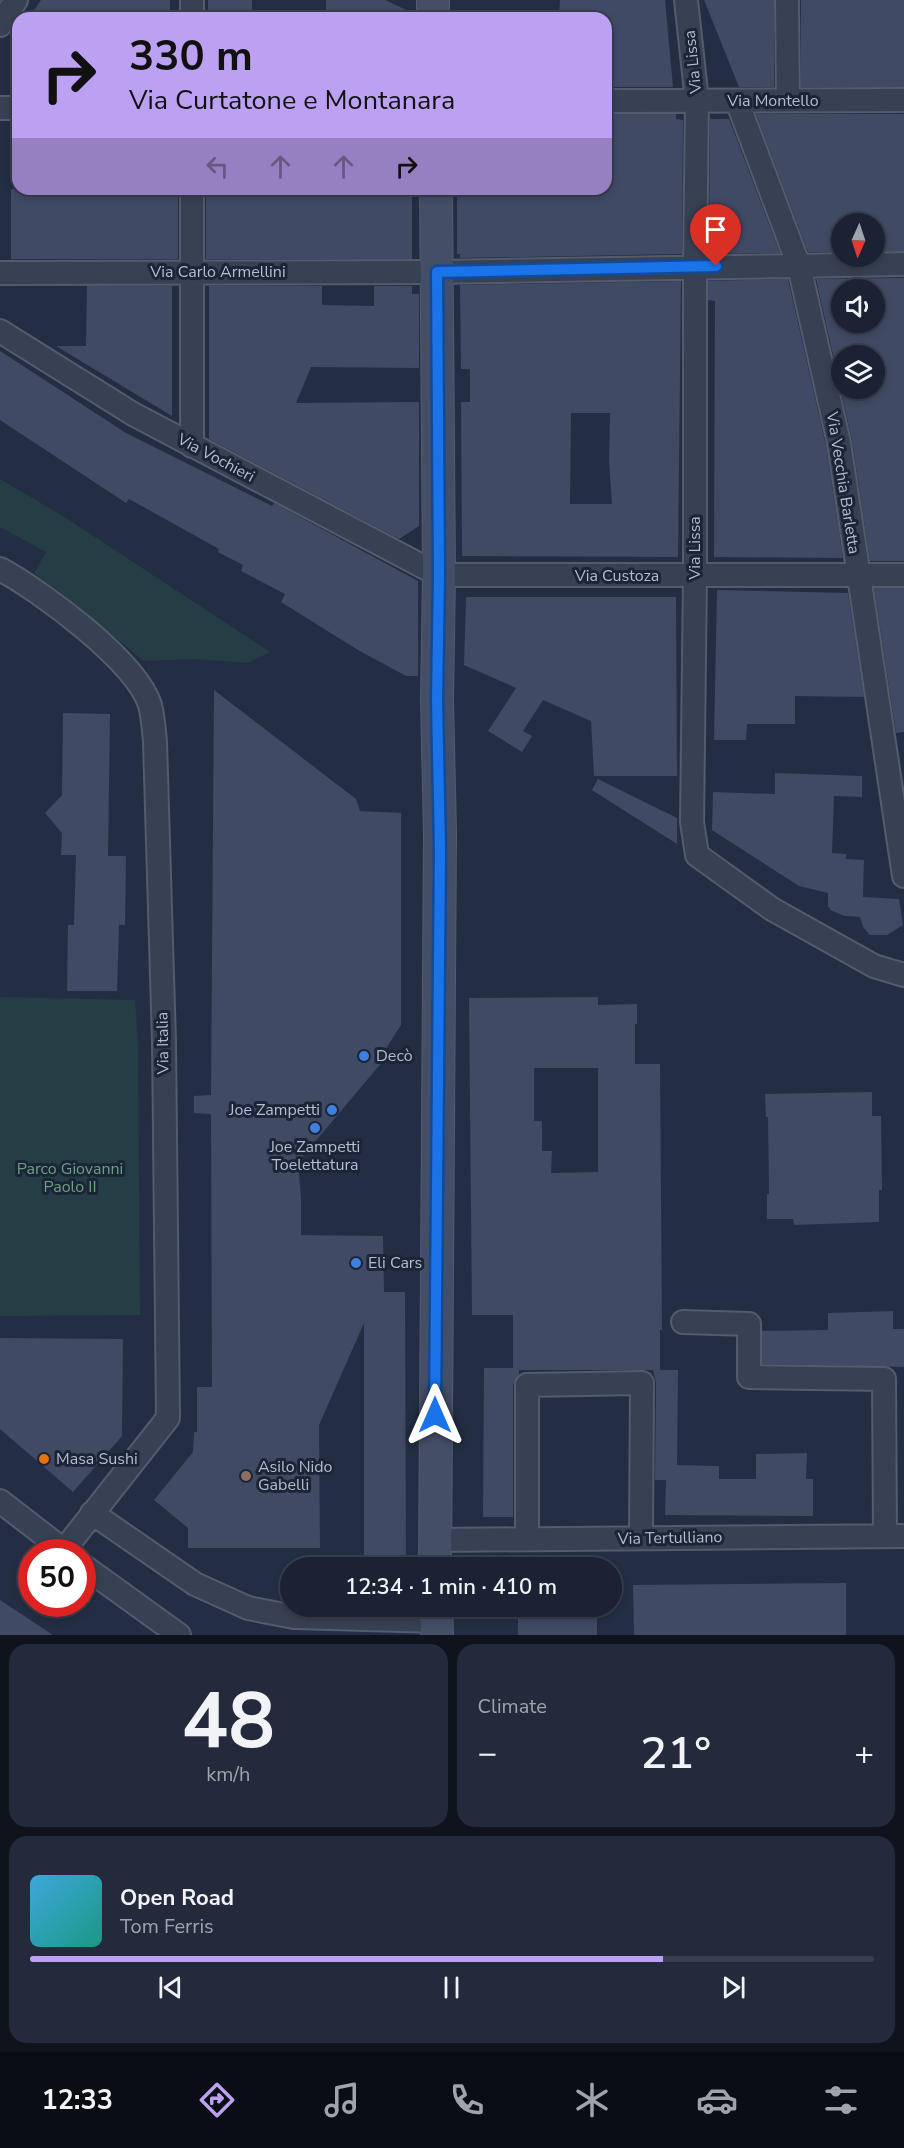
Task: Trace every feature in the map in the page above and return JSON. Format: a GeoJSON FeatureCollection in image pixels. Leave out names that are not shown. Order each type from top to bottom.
{"type":"FeatureCollection","features":[{"type":"Feature","properties":{"kind":"main road"},"geometry":{"type":"LineString","coordinates":[[435,1554],[440,850],[437,700],[439,575],[436,195]]}},
{"type":"Feature","properties":{"kind":"street"},"geometry":{"type":"LineString","coordinates":[[0,25],[16,0]]}},
{"type":"Feature","properties":{"kind":"street","name":"Via Lissa"},"geometry":{"type":"LineString","coordinates":[[686,0],[697,101],[692,822],[697,855],[772,909],[874,966],[904,975]]}},
{"type":"Feature","properties":{"kind":"street"},"geometry":{"type":"LineString","coordinates":[[787,0],[788,100]]}},
{"type":"Feature","properties":{"kind":"street","name":"Via Montello"},"geometry":{"type":"LineString","coordinates":[[612,101],[904,100]]}},
{"type":"Feature","properties":{"kind":"street","name":"Via Vecchia Barletta"},"geometry":{"type":"LineString","coordinates":[[737,101],[799,266],[839,443],[904,876]]}},
{"type":"Feature","properties":{"kind":"street"},"geometry":{"type":"LineString","coordinates":[[192,195],[192,446]]}},
{"type":"Feature","properties":{"kind":"street","name":"Via Carlo Armellini"},"geometry":{"type":"LineString","coordinates":[[0,273],[437,272],[904,264]]}},
{"type":"Feature","properties":{"kind":"street","name":"Via Vochieri"},"geometry":{"type":"LineString","coordinates":[[0,331],[133,414],[439,575]]}},
{"type":"Feature","properties":{"kind":"street","name":"Via Italia"},"geometry":{"type":"LineString","coordinates":[[0,569],[70,615],[112,653],[134,679],[150,704],[155,742],[164,1042],[168,1418],[74,1539]]}},
{"type":"Feature","properties":{"kind":"street","name":"Via Custoza"},"geometry":{"type":"LineString","coordinates":[[439,575],[904,575]]}},
{"type":"Feature","properties":{"kind":"street"},"geometry":{"type":"LineString","coordinates":[[683,1322],[749,1324],[749,1377],[884,1378],[895,1536]]}},
{"type":"Feature","properties":{"kind":"street"},"geometry":{"type":"LineString","coordinates":[[527,1539],[527,1385],[642,1383],[641,1538]]}},
{"type":"Feature","properties":{"kind":"street"},"geometry":{"type":"LineString","coordinates":[[0,1501],[49,1539]]}},
{"type":"Feature","properties":{"kind":"street"},"geometry":{"type":"LineString","coordinates":[[92,1513],[195,1584],[248,1608],[294,1617],[436,1621]]}},
{"type":"Feature","properties":{"kind":"street","name":"Via Tertulliano"},"geometry":{"type":"LineString","coordinates":[[435,1554],[527,1539],[895,1536]]}},
{"type":"Feature","properties":{"kind":"street"},"geometry":{"type":"LineString","coordinates":[[96,1575],[179,1635]]}},
{"type":"Feature","properties":{"kind":"green space"},"geometry":{"type":"Polygon","coordinates":[[[0,479],[66,518],[270,652],[247,663],[195,659],[144,661],[34,573],[46,552],[0,527],[0,479]]]}},
{"type":"Feature","properties":{"kind":"green space","name":"Parco Giovanni Paolo II"},"geometry":{"type":"Polygon","coordinates":[[[0,997],[135,1000],[138,1042],[140,1315],[0,1316],[0,997]]]}},
{"type":"Feature","properties":{"kind":"building"},"geometry":{"type":"Polygon","coordinates":[[[41,0],[170,0],[170,12],[33,12],[41,0]]]}},
{"type":"Feature","properties":{"kind":"building"},"geometry":{"type":"Polygon","coordinates":[[[208,0],[252,0],[252,12],[208,12],[208,0]]]}},
{"type":"Feature","properties":{"kind":"building"},"geometry":{"type":"Polygon","coordinates":[[[326,0],[385,0],[411,12],[326,12],[326,0]]]}},
{"type":"Feature","properties":{"kind":"building"},"geometry":{"type":"Polygon","coordinates":[[[560,0],[665,0],[673,87],[612,87],[612,12],[559,12],[560,0]]]}},
{"type":"Feature","properties":{"kind":"building"},"geometry":{"type":"Polygon","coordinates":[[[704,0],[774,0],[774,87],[739,87],[704,0]]]}},
{"type":"Feature","properties":{"kind":"building"},"geometry":{"type":"Polygon","coordinates":[[[801,0],[904,0],[904,87],[801,87],[801,0]]]}},
{"type":"Feature","properties":{"kind":"building"},"geometry":{"type":"Polygon","coordinates":[[[612,114],[676,114],[676,119],[683,120],[682,254],[460,258],[460,254],[457,254],[457,195],[612,195],[612,114]]]}},
{"type":"Feature","properties":{"kind":"building"},"geometry":{"type":"Polygon","coordinates":[[[756,114],[904,114],[904,251],[885,251],[885,213],[831,213],[831,252],[808,252],[756,114]]]}},
{"type":"Feature","properties":{"kind":"building"},"geometry":{"type":"Polygon","coordinates":[[[710,119],[729,119],[780,253],[709,254],[710,119]]]}},
{"type":"Feature","properties":{"kind":"building"},"geometry":{"type":"Polygon","coordinates":[[[11,189],[12,195],[178,195],[178,259],[11,259],[11,189]]]}},
{"type":"Feature","properties":{"kind":"building"},"geometry":{"type":"Polygon","coordinates":[[[206,195],[412,195],[412,259],[206,259],[206,195]]]}},
{"type":"Feature","properties":{"kind":"building"},"geometry":{"type":"Polygon","coordinates":[[[904,278],[904,561],[870,561],[852,440],[843,399],[885,399],[885,345],[831,346],[816,279],[904,278]]]}},
{"type":"Feature","properties":{"kind":"building"},"geometry":{"type":"Polygon","coordinates":[[[788,279],[826,446],[843,558],[714,557],[715,301],[708,300],[708,281],[788,279]]]}},
{"type":"Feature","properties":{"kind":"building"},"geometry":{"type":"Polygon","coordinates":[[[681,281],[678,557],[462,556],[461,402],[470,402],[470,369],[461,369],[460,285],[681,281]],[[571,413],[570,504],[612,504],[609,461],[610,413],[571,413]]]}},
{"type":"Feature","properties":{"kind":"building"},"geometry":{"type":"Polygon","coordinates":[[[87,286],[172,286],[172,416],[56,346],[86,346],[87,286]]]}},
{"type":"Feature","properties":{"kind":"building"},"geometry":{"type":"Polygon","coordinates":[[[209,286],[322,286],[322,305],[374,306],[374,286],[412,286],[412,294],[419,294],[419,368],[311,367],[296,403],[419,402],[419,526],[399,539],[209,439],[209,286]]]}},
{"type":"Feature","properties":{"kind":"building"},"geometry":{"type":"Polygon","coordinates":[[[0,351],[126,433],[272,506],[274,503],[418,581],[418,676],[406,676],[358,650],[281,602],[285,594],[241,571],[243,565],[218,552],[219,549],[129,499],[126,503],[0,420],[0,351]]]}},
{"type":"Feature","properties":{"kind":"building"},"geometry":{"type":"Polygon","coordinates":[[[874,588],[904,588],[904,732],[896,733],[874,588]]]}},
{"type":"Feature","properties":{"kind":"building"},"geometry":{"type":"Polygon","coordinates":[[[717,590],[848,593],[864,697],[795,696],[795,724],[747,724],[746,740],[714,740],[717,590]]]}},
{"type":"Feature","properties":{"kind":"building"},"geometry":{"type":"Polygon","coordinates":[[[466,597],[676,597],[677,776],[594,776],[591,721],[543,700],[523,731],[532,736],[522,752],[488,731],[516,688],[464,665],[466,597]]]}},
{"type":"Feature","properties":{"kind":"building"},"geometry":{"type":"Polygon","coordinates":[[[214,690],[356,799],[360,811],[401,813],[401,1025],[383,1053],[383,1061],[298,1162],[301,1235],[383,1236],[384,1292],[405,1292],[406,1557],[364,1557],[364,1323],[319,1425],[320,1548],[188,1548],[188,1528],[154,1500],[193,1452],[194,1432],[197,1432],[197,1387],[212,1387],[211,1114],[194,1113],[194,1096],[211,1095],[214,690]]]}},
{"type":"Feature","properties":{"kind":"building"},"geometry":{"type":"Polygon","coordinates":[[[63,713],[110,714],[108,856],[126,856],[125,925],[119,925],[117,991],[67,991],[68,925],[74,925],[76,855],[61,855],[62,833],[45,813],[62,795],[63,713]]]}},
{"type":"Feature","properties":{"kind":"building"},"geometry":{"type":"Polygon","coordinates":[[[775,773],[862,776],[862,797],[834,796],[832,853],[846,854],[846,859],[864,860],[863,897],[899,899],[903,925],[887,935],[870,935],[863,927],[860,917],[845,916],[830,910],[828,893],[799,886],[712,830],[713,792],[775,794],[775,773]]]}},
{"type":"Feature","properties":{"kind":"building"},"geometry":{"type":"Polygon","coordinates":[[[598,779],[677,818],[677,844],[592,790],[598,779]]]}},
{"type":"Feature","properties":{"kind":"building"},"geometry":{"type":"Polygon","coordinates":[[[598,997],[598,1005],[637,1004],[635,1064],[660,1064],[662,1330],[660,1330],[660,1370],[678,1370],[677,1465],[719,1466],[719,1479],[756,1479],[756,1454],[807,1453],[806,1479],[813,1479],[813,1516],[665,1515],[666,1480],[655,1480],[656,1383],[653,1370],[519,1370],[519,1375],[513,1385],[513,1517],[483,1517],[484,1368],[513,1368],[513,1315],[472,1315],[469,998],[598,997]],[[534,1068],[534,1121],[542,1121],[542,1151],[552,1151],[551,1173],[598,1172],[598,1068],[534,1068]]]}},
{"type":"Feature","properties":{"kind":"building"},"geometry":{"type":"Polygon","coordinates":[[[872,1092],[872,1116],[881,1116],[882,1190],[879,1190],[879,1222],[794,1225],[793,1219],[767,1219],[768,1117],[766,1117],[765,1094],[872,1092]]]}},
{"type":"Feature","properties":{"kind":"building"},"geometry":{"type":"Polygon","coordinates":[[[893,1311],[893,1329],[904,1329],[904,1367],[762,1364],[762,1331],[828,1330],[828,1313],[893,1311]]]}},
{"type":"Feature","properties":{"kind":"building"},"geometry":{"type":"Polygon","coordinates":[[[0,1338],[123,1339],[122,1436],[73,1492],[0,1429],[0,1338]]]}},
{"type":"Feature","properties":{"kind":"building"},"geometry":{"type":"Polygon","coordinates":[[[846,1583],[846,1635],[634,1635],[633,1585],[846,1583]]]}},
{"type":"Feature","properties":{"kind":"building"},"geometry":{"type":"Polygon","coordinates":[[[0,1600],[18,1612],[18,1617],[26,1617],[53,1635],[0,1635],[0,1600]]]}},
{"type":"Feature","properties":{"kind":"building"},"geometry":{"type":"Polygon","coordinates":[[[518,1617],[597,1617],[597,1635],[518,1635],[518,1617]]]}},
{"type":"Feature","properties":{"kind":"place","name":"Decò"},"geometry":{"type":"Point","coordinates":[364,1056]}},
{"type":"Feature","properties":{"kind":"place","name":"Joe Zampetti"},"geometry":{"type":"Point","coordinates":[332,1110]}},
{"type":"Feature","properties":{"kind":"place","name":"Joe Zampetti Toelettatura"},"geometry":{"type":"Point","coordinates":[315,1128]}},
{"type":"Feature","properties":{"kind":"place","name":"Eli Cars"},"geometry":{"type":"Point","coordinates":[356,1263]}},
{"type":"Feature","properties":{"kind":"place","name":"Masa Sushi"},"geometry":{"type":"Point","coordinates":[44,1459]}},
{"type":"Feature","properties":{"kind":"place","name":"Asilo Nido Gabelli"},"geometry":{"type":"Point","coordinates":[246,1476]}},
{"type":"Feature","properties":{"kind":"route"},"geometry":{"type":"LineString","coordinates":[[435,1415],[440,850],[437,700],[439,575],[437,272],[716,266]]}}]}
